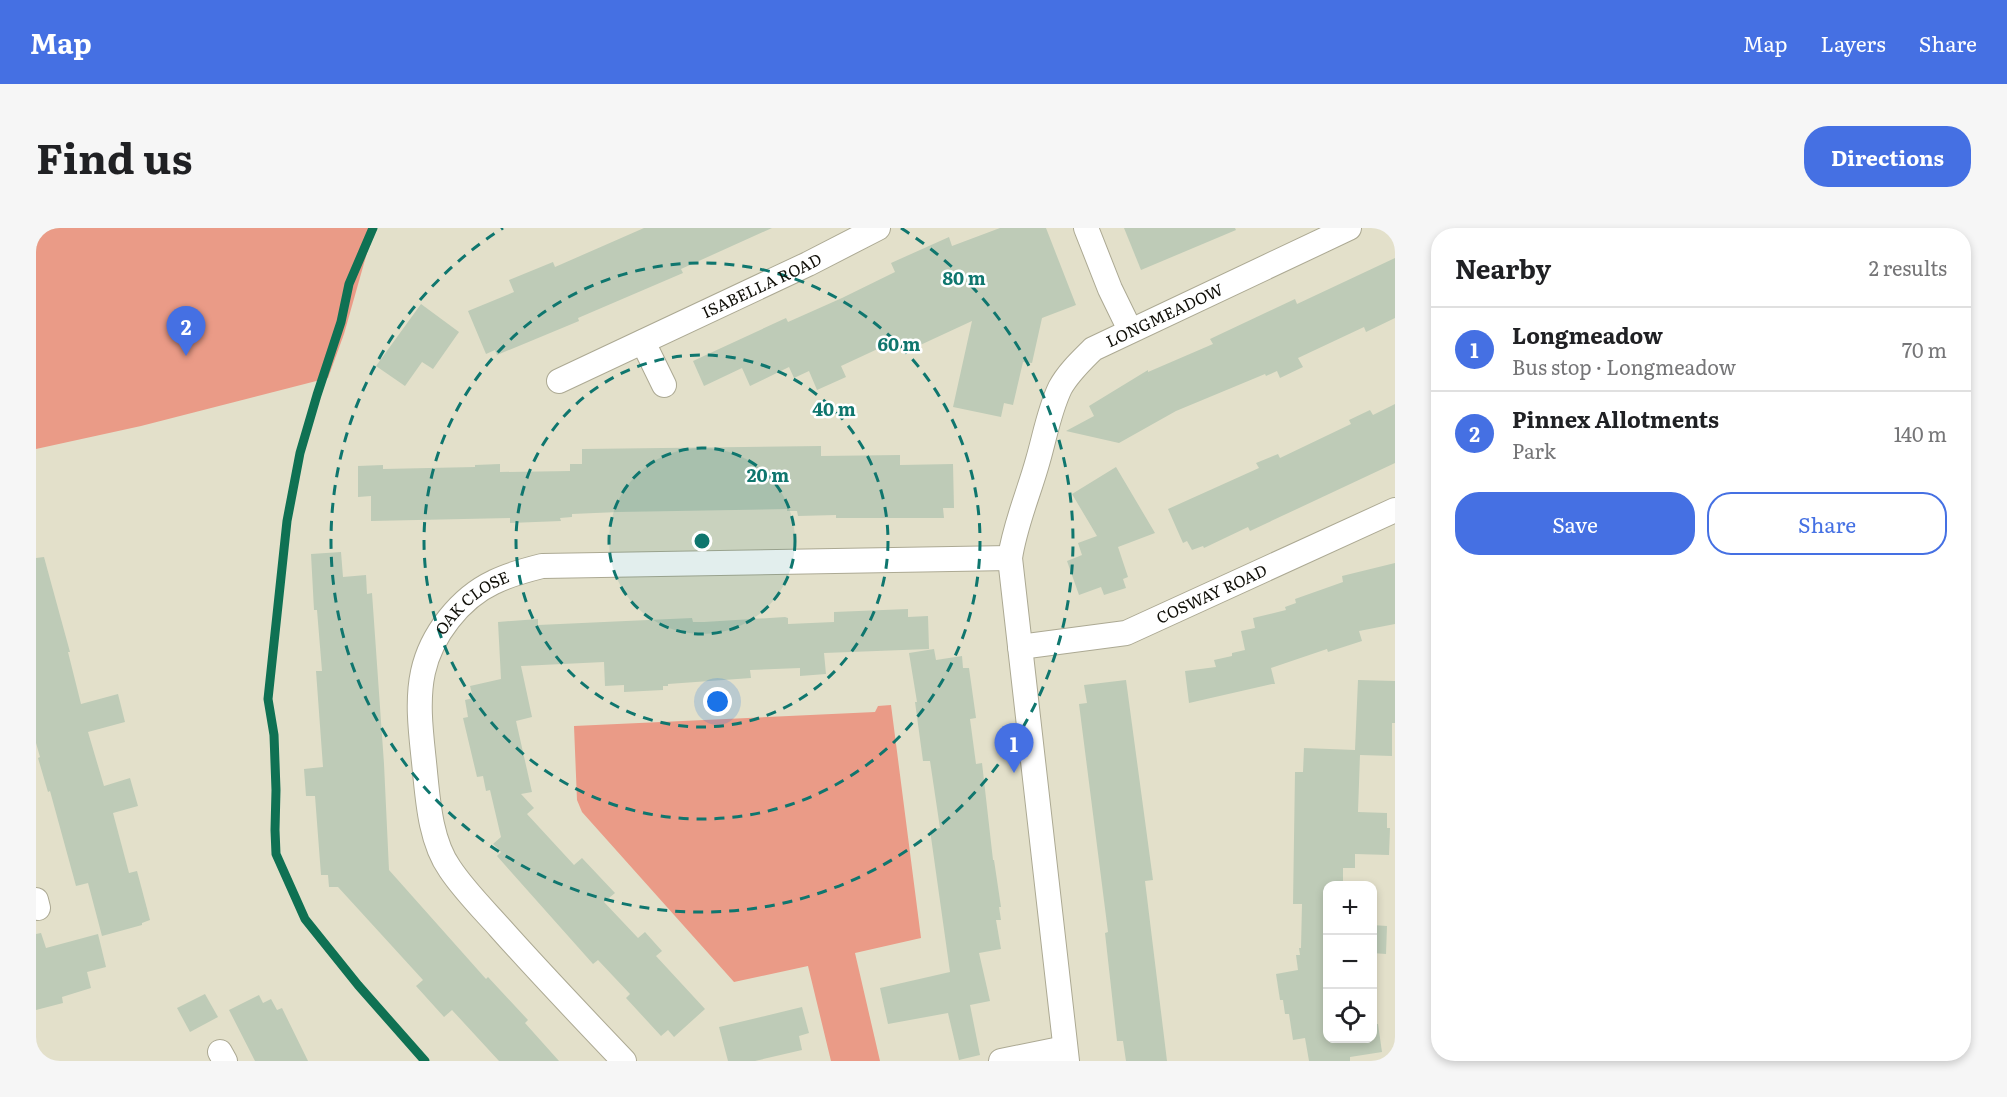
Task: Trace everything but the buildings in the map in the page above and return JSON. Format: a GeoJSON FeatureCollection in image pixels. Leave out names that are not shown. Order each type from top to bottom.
{"type":"FeatureCollection","features":[{"type":"Feature","properties":{"kind":"street","name":"ISABELLA ROAD"},"geometry":{"type":"LineString","coordinates":[[559,381],[808,264],[878,228]]}},
{"type":"Feature","properties":{"kind":"street"},"geometry":{"type":"LineString","coordinates":[[1086,228],[1110,289],[1130,330]]}},
{"type":"Feature","properties":{"kind":"street","name":"LONGMEADOW"},"geometry":{"type":"LineString","coordinates":[[1066,1054],[1010,558],[1013,535],[1038,460],[1048,418],[1060,387],[1093,349],[1349,228]]}},
{"type":"Feature","properties":{"kind":"street"},"geometry":{"type":"LineString","coordinates":[[643,342],[664,385]]}},
{"type":"Feature","properties":{"kind":"street","name":"COSWAY ROAD"},"geometry":{"type":"LineString","coordinates":[[1020,647],[1126,633],[1395,510]]}},
{"type":"Feature","properties":{"kind":"street","name":"OAK CLOSE"},"geometry":{"type":"LineString","coordinates":[[624,1061],[548,982],[464,887],[448,867],[437,840],[427,790],[420,723],[421,696],[423,672],[430,651],[454,612],[472,595],[493,582],[542,566],[1010,558]]}},
{"type":"Feature","properties":{"kind":"street"},"geometry":{"type":"LineString","coordinates":[[1001,1061],[1066,1054]]}},
{"type":"Feature","properties":{"kind":"shaded area"},"geometry":{"type":"Polygon","coordinates":[[[36,228],[374,228],[344,334],[328,378],[141,426],[36,449],[36,228]]]}},
{"type":"Feature","properties":{"kind":"shaded area"},"geometry":{"type":"Polygon","coordinates":[[[891,705],[921,938],[855,953],[880,1061],[831,1061],[808,966],[734,982],[582,812],[577,800],[574,726],[875,712],[878,706],[891,705]]]}},
{"type":"Feature","properties":{"kind":"waterway"},"geometry":{"type":"LineString","coordinates":[[373,228],[349,284],[341,322],[300,453],[287,521],[268,699],[274,735],[276,854],[305,919],[358,985],[425,1061]]}},
{"type":"Feature","properties":{"kind":"place","name":"Pinnex Allotments"},"geometry":{"type":"Point","coordinates":[186,356]}},
{"type":"Feature","properties":{"kind":"place","name":"Longmeadow"},"geometry":{"type":"Point","coordinates":[1014,773]}}]}
